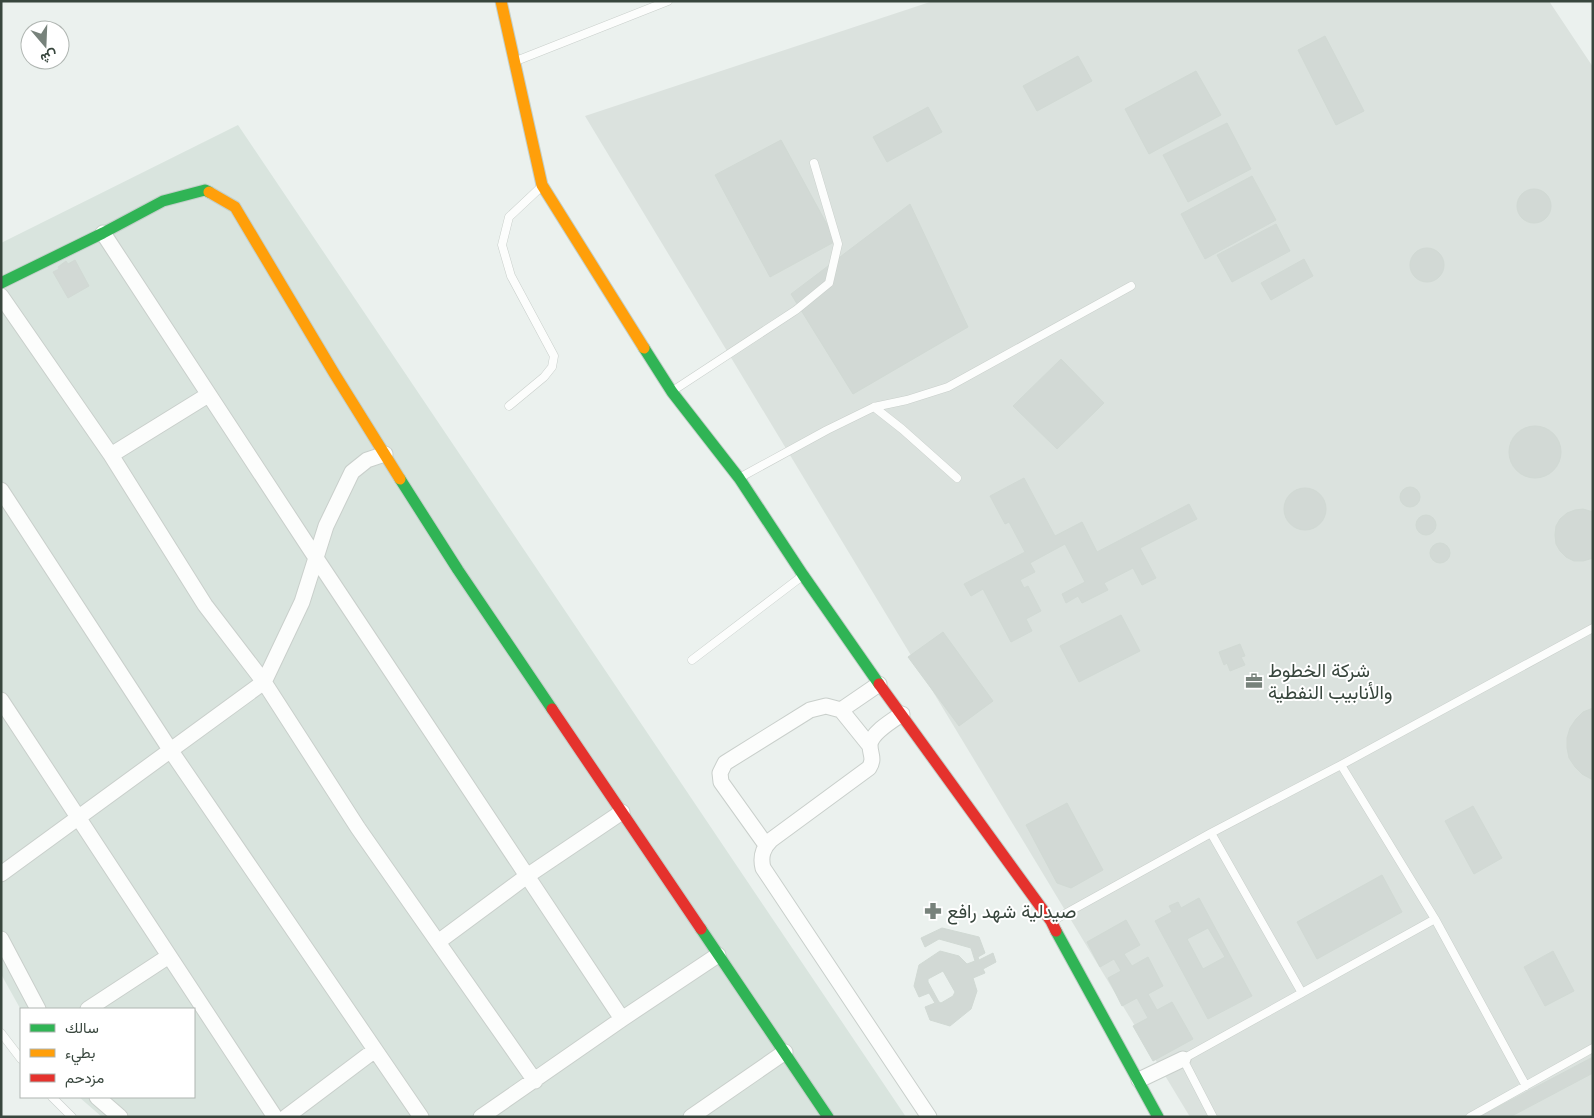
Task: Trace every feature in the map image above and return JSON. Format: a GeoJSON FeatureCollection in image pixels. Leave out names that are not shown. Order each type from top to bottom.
{"type":"FeatureCollection","features":[{"type":"Feature","properties":{"kind":"street"},"geometry":{"type":"LineString","coordinates":[[501,1],[542,186],[672,392],[739,478],[803,576],[878,684],[902,714],[1051,921],[1158,1117]]}},
{"type":"Feature","properties":{"kind":"street"},"geometry":{"type":"LineString","coordinates":[[1,283],[104,233],[163,201],[205,190],[235,207],[334,373],[458,570],[828,1117]]}},
{"type":"Feature","properties":{"kind":"street"},"geometry":{"type":"LineString","coordinates":[[104,233],[208,395],[622,1018]]}},
{"type":"Feature","properties":{"kind":"street"},"geometry":{"type":"LineString","coordinates":[[1,296],[111,455],[205,605],[264,682],[358,828],[535,1081]]}},
{"type":"Feature","properties":{"kind":"street"},"geometry":{"type":"LineString","coordinates":[[111,455],[208,395]]}},
{"type":"Feature","properties":{"kind":"street"},"geometry":{"type":"LineString","coordinates":[[1,874],[264,682],[302,602],[326,526],[352,472],[367,460],[386,454]]}},
{"type":"Feature","properties":{"kind":"street"},"geometry":{"type":"LineString","coordinates":[[1,490],[171,751],[422,1117]]}},
{"type":"Feature","properties":{"kind":"street"},"geometry":{"type":"LineString","coordinates":[[841,710],[878,684]]}},
{"type":"Feature","properties":{"kind":"street"},"geometry":{"type":"LineString","coordinates":[[1,700],[275,1117]]}},
{"type":"Feature","properties":{"kind":"street"},"geometry":{"type":"LineString","coordinates":[[766,845],[721,782],[720,773],[725,763],[810,710],[826,706],[841,710],[870,746],[873,758],[869,768],[766,845],[762,852],[761,860],[763,868],[929,1117]]}},
{"type":"Feature","properties":{"kind":"street"},"geometry":{"type":"LineString","coordinates":[[870,746],[874,735],[902,714]]}},
{"type":"Feature","properties":{"kind":"street"},"geometry":{"type":"LineString","coordinates":[[438,942],[527,876],[622,812]]}},
{"type":"Feature","properties":{"kind":"street"},"geometry":{"type":"LineString","coordinates":[[1,939],[37,1008]]}},
{"type":"Feature","properties":{"kind":"street"},"geometry":{"type":"LineString","coordinates":[[482,1117],[622,1018],[718,955]]}},
{"type":"Feature","properties":{"kind":"street"},"geometry":{"type":"LineString","coordinates":[[90,1008],[170,956]]}},
{"type":"Feature","properties":{"kind":"street"},"geometry":{"type":"LineString","coordinates":[[286,1117],[375,1050]]}},
{"type":"Feature","properties":{"kind":"street"},"geometry":{"type":"LineString","coordinates":[[691,1117],[785,1052]]}},
{"type":"Feature","properties":{"kind":"street"},"geometry":{"type":"LineString","coordinates":[[1139,1080],[1183,1059]]}},
{"type":"Feature","properties":{"kind":"street"},"geometry":{"type":"LineString","coordinates":[[98,1098],[120,1117]]}},
{"type":"Feature","properties":{"kind":"lane"},"geometry":{"type":"LineString","coordinates":[[514,62],[668,1]]}},
{"type":"Feature","properties":{"kind":"lane"},"geometry":{"type":"LineString","coordinates":[[672,392],[796,310],[829,283],[838,244],[814,163]]}},
{"type":"Feature","properties":{"kind":"lane"},"geometry":{"type":"LineString","coordinates":[[509,406],[544,377],[552,367],[554,356],[511,276],[502,245],[509,217],[542,186]]}},
{"type":"Feature","properties":{"kind":"lane"},"geometry":{"type":"LineString","coordinates":[[739,478],[827,430],[874,407],[907,400],[948,387],[1131,286]]}},
{"type":"Feature","properties":{"kind":"lane"},"geometry":{"type":"LineString","coordinates":[[874,407],[958,478]]}},
{"type":"Feature","properties":{"kind":"lane"},"geometry":{"type":"LineString","coordinates":[[692,660],[803,576]]}},
{"type":"Feature","properties":{"kind":"lane"},"geometry":{"type":"LineString","coordinates":[[1051,921],[1593,628]]}},
{"type":"Feature","properties":{"kind":"lane"},"geometry":{"type":"LineString","coordinates":[[1341,765],[1435,919],[1526,1086]]}},
{"type":"Feature","properties":{"kind":"lane"},"geometry":{"type":"LineString","coordinates":[[1211,833],[1302,993]]}},
{"type":"Feature","properties":{"kind":"lane"},"geometry":{"type":"LineString","coordinates":[[1213,1117],[1183,1059],[1435,919]]}},
{"type":"Feature","properties":{"kind":"lane"},"geometry":{"type":"LineString","coordinates":[[1,1033],[20,1058]]}},
{"type":"Feature","properties":{"kind":"lane"},"geometry":{"type":"LineString","coordinates":[[1470,1117],[1593,1048]]}},
{"type":"Feature","properties":{"kind":"lane"},"geometry":{"type":"LineString","coordinates":[[53,1098],[72,1117]]}},
{"type":"Feature","properties":{"kind":"shaded area"},"geometry":{"type":"Polygon","coordinates":[[[933,1],[1549,1],[1593,67],[1593,1117],[1190,1117],[585,116],[933,1]]]}},
{"type":"Feature","properties":{"kind":"shaded area"},"geometry":{"type":"Polygon","coordinates":[[[238,125],[906,1117],[102,1117],[80,1098],[195,1098],[195,1008],[20,1008],[1,974],[1,243],[238,125]]]}},
{"type":"Feature","properties":{"kind":"building"},"geometry":{"type":"Polygon","coordinates":[[[1325,36],[1364,111],[1336,125],[1298,50],[1325,36]]]}},
{"type":"Feature","properties":{"kind":"building"},"geometry":{"type":"Polygon","coordinates":[[[1078,56],[1092,81],[1037,111],[1023,86],[1078,56]]]}},
{"type":"Feature","properties":{"kind":"building"},"geometry":{"type":"Polygon","coordinates":[[[1196,71],[1221,115],[1149,154],[1125,109],[1196,71]]]}},
{"type":"Feature","properties":{"kind":"building"},"geometry":{"type":"Polygon","coordinates":[[[928,107],[942,132],[887,162],[873,137],[928,107]]]}},
{"type":"Feature","properties":{"kind":"building"},"geometry":{"type":"Polygon","coordinates":[[[1227,123],[1251,169],[1188,202],[1163,155],[1227,123]]]}},
{"type":"Feature","properties":{"kind":"building"},"geometry":{"type":"Polygon","coordinates":[[[781,140],[836,241],[770,277],[715,175],[781,140]]]}},
{"type":"Feature","properties":{"kind":"building"},"geometry":{"type":"Polygon","coordinates":[[[1252,176],[1276,220],[1205,259],[1181,214],[1252,176]]]}},
{"type":"Feature","properties":{"kind":"building"},"geometry":{"type":"Polygon","coordinates":[[[1534,189],[1541,190],[1546,194],[1550,199],[1550,213],[1546,218],[1541,222],[1534,223],[1527,222],[1522,218],[1518,213],[1517,206],[1518,199],[1522,194],[1527,190],[1534,189]]]}},
{"type":"Feature","properties":{"kind":"building"},"geometry":{"type":"Polygon","coordinates":[[[910,204],[968,327],[853,394],[791,294],[910,204]]]}},
{"type":"Feature","properties":{"kind":"building"},"geometry":{"type":"Polygon","coordinates":[[[1276,224],[1290,251],[1232,282],[1217,255],[1276,224]]]}},
{"type":"Feature","properties":{"kind":"building"},"geometry":{"type":"Polygon","coordinates":[[[1427,248],[1434,249],[1439,253],[1443,258],[1443,272],[1439,277],[1434,281],[1427,282],[1420,281],[1415,277],[1411,272],[1410,265],[1411,258],[1415,253],[1420,249],[1427,248]]]}},
{"type":"Feature","properties":{"kind":"building"},"geometry":{"type":"Polygon","coordinates":[[[1304,259],[1313,276],[1271,300],[1261,283],[1304,259]]]}},
{"type":"Feature","properties":{"kind":"building"},"geometry":{"type":"Polygon","coordinates":[[[75,260],[89,286],[68,298],[53,272],[59,269],[58,267],[66,261],[68,264],[75,260]]]}},
{"type":"Feature","properties":{"kind":"building"},"geometry":{"type":"Polygon","coordinates":[[[1061,359],[1104,403],[1057,449],[1013,406],[1061,359]]]}},
{"type":"Feature","properties":{"kind":"building"},"geometry":{"type":"Polygon","coordinates":[[[1535,426],[1549,430],[1557,438],[1561,452],[1557,466],[1549,474],[1535,478],[1521,474],[1513,466],[1509,452],[1513,438],[1521,430],[1535,426]]]}},
{"type":"Feature","properties":{"kind":"building"},"geometry":{"type":"Polygon","coordinates":[[[1024,478],[1055,536],[1082,522],[1097,552],[1189,504],[1197,519],[1140,548],[1156,578],[1142,585],[1133,568],[1104,583],[1108,590],[1082,603],[1078,596],[1066,603],[1062,594],[1085,582],[1065,544],[1030,563],[1035,572],[1020,580],[1024,588],[1028,586],[1041,611],[1026,619],[1032,631],[1011,642],[983,589],[971,596],[964,584],[1025,552],[1009,522],[1005,524],[990,496],[1024,478]]]}},
{"type":"Feature","properties":{"kind":"building"},"geometry":{"type":"Polygon","coordinates":[[[1410,487],[1417,490],[1420,497],[1417,504],[1410,507],[1403,504],[1400,497],[1403,490],[1410,487]]]}},
{"type":"Feature","properties":{"kind":"building"},"geometry":{"type":"Polygon","coordinates":[[[1301,488],[1309,488],[1320,494],[1326,509],[1320,524],[1309,530],[1301,530],[1290,524],[1284,513],[1284,505],[1290,494],[1301,488]]]}},
{"type":"Feature","properties":{"kind":"building"},"geometry":{"type":"Polygon","coordinates":[[[1583,509],[1593,512],[1593,558],[1574,561],[1566,557],[1556,544],[1556,526],[1567,513],[1583,509]]]}},
{"type":"Feature","properties":{"kind":"building"},"geometry":{"type":"Polygon","coordinates":[[[1426,515],[1433,518],[1436,525],[1433,532],[1426,535],[1419,532],[1416,525],[1419,518],[1426,515]]]}},
{"type":"Feature","properties":{"kind":"building"},"geometry":{"type":"Polygon","coordinates":[[[1440,543],[1447,546],[1450,553],[1447,560],[1440,563],[1433,560],[1430,553],[1433,546],[1440,543]]]}},
{"type":"Feature","properties":{"kind":"building"},"geometry":{"type":"Polygon","coordinates":[[[1121,615],[1140,651],[1079,682],[1060,646],[1121,615]]]}},
{"type":"Feature","properties":{"kind":"building"},"geometry":{"type":"Polygon","coordinates":[[[943,632],[993,701],[959,726],[908,657],[943,632]]]}},
{"type":"Feature","properties":{"kind":"building"},"geometry":{"type":"Polygon","coordinates":[[[1240,644],[1245,656],[1241,657],[1245,665],[1230,671],[1227,663],[1224,665],[1219,652],[1240,644]]]}},
{"type":"Feature","properties":{"kind":"building"},"geometry":{"type":"Polygon","coordinates":[[[1593,708],[1593,780],[1582,774],[1569,758],[1567,738],[1570,728],[1576,719],[1583,712],[1593,708]]]}},
{"type":"Feature","properties":{"kind":"building"},"geometry":{"type":"Polygon","coordinates":[[[1067,803],[1103,870],[1071,888],[1057,883],[1026,825],[1067,803]]]}},
{"type":"Feature","properties":{"kind":"building"},"geometry":{"type":"Polygon","coordinates":[[[1473,806],[1502,858],[1474,874],[1445,821],[1473,806]]]}},
{"type":"Feature","properties":{"kind":"building"},"geometry":{"type":"Polygon","coordinates":[[[1382,875],[1402,912],[1317,959],[1297,922],[1382,875]]]}},
{"type":"Feature","properties":{"kind":"building"},"geometry":{"type":"Polygon","coordinates":[[[1199,898],[1252,996],[1208,1019],[1155,921],[1172,912],[1169,906],[1178,902],[1181,908],[1199,898]],[[1208,928],[1187,939],[1203,969],[1225,957],[1208,928]]]}},
{"type":"Feature","properties":{"kind":"building"},"geometry":{"type":"Polygon","coordinates":[[[1126,920],[1140,945],[1124,954],[1132,966],[1148,957],[1163,986],[1148,994],[1157,1010],[1172,1002],[1193,1039],[1153,1061],[1133,1026],[1148,1018],[1137,998],[1122,1006],[1108,978],[1121,971],[1114,959],[1100,967],[1087,942],[1126,920]]]}},
{"type":"Feature","properties":{"kind":"building"},"geometry":{"type":"Polygon","coordinates":[[[942,928],[979,937],[985,953],[978,957],[979,960],[993,953],[996,962],[983,969],[985,973],[973,978],[977,991],[971,1009],[950,1026],[930,1020],[925,1007],[935,1003],[929,993],[919,997],[914,986],[919,965],[940,951],[959,956],[967,964],[975,961],[971,948],[939,939],[925,947],[921,938],[942,928]],[[943,971],[928,979],[941,1003],[953,996],[955,992],[943,971]]]}},
{"type":"Feature","properties":{"kind":"building"},"geometry":{"type":"Polygon","coordinates":[[[1553,951],[1574,991],[1545,1006],[1524,967],[1553,951]]]}},
{"type":"Feature","properties":{"kind":"building"},"geometry":{"type":"Polygon","coordinates":[[[1593,1057],[1593,1073],[1510,1117],[1479,1117],[1593,1057]]]}},
{"type":"Feature","properties":{"kind":"traffic: fast"},"geometry":{"type":"LineString","coordinates":[[1,283],[163,201],[205,190],[209,192]]}},
{"type":"Feature","properties":{"kind":"traffic: fast"},"geometry":{"type":"LineString","coordinates":[[644,348],[672,392],[739,478],[803,575],[879,684]]}},
{"type":"Feature","properties":{"kind":"traffic: fast"},"geometry":{"type":"LineString","coordinates":[[400,479],[458,570],[552,709]]}},
{"type":"Feature","properties":{"kind":"traffic: fast"},"geometry":{"type":"LineString","coordinates":[[701,929],[828,1117]]}},
{"type":"Feature","properties":{"kind":"traffic: fast"},"geometry":{"type":"LineString","coordinates":[[1056,931],[1158,1117]]}},
{"type":"Feature","properties":{"kind":"traffic: slow"},"geometry":{"type":"LineString","coordinates":[[501,1],[542,185],[644,348]]}},
{"type":"Feature","properties":{"kind":"traffic: slow"},"geometry":{"type":"LineString","coordinates":[[209,192],[235,207],[400,479]]}},
{"type":"Feature","properties":{"kind":"traffic: jam"},"geometry":{"type":"LineString","coordinates":[[879,684],[1051,921],[1056,931]]}},
{"type":"Feature","properties":{"kind":"traffic: jam"},"geometry":{"type":"LineString","coordinates":[[552,709],[701,929]]}},
{"type":"Feature","properties":{"kind":"place","name":"شركة الخطوط والأنابيب النفطية"},"geometry":{"type":"Point","coordinates":[1254,681]}},
{"type":"Feature","properties":{"kind":"place","name":"صيدلية شهد رافع"},"geometry":{"type":"Point","coordinates":[933,911]}}]}
